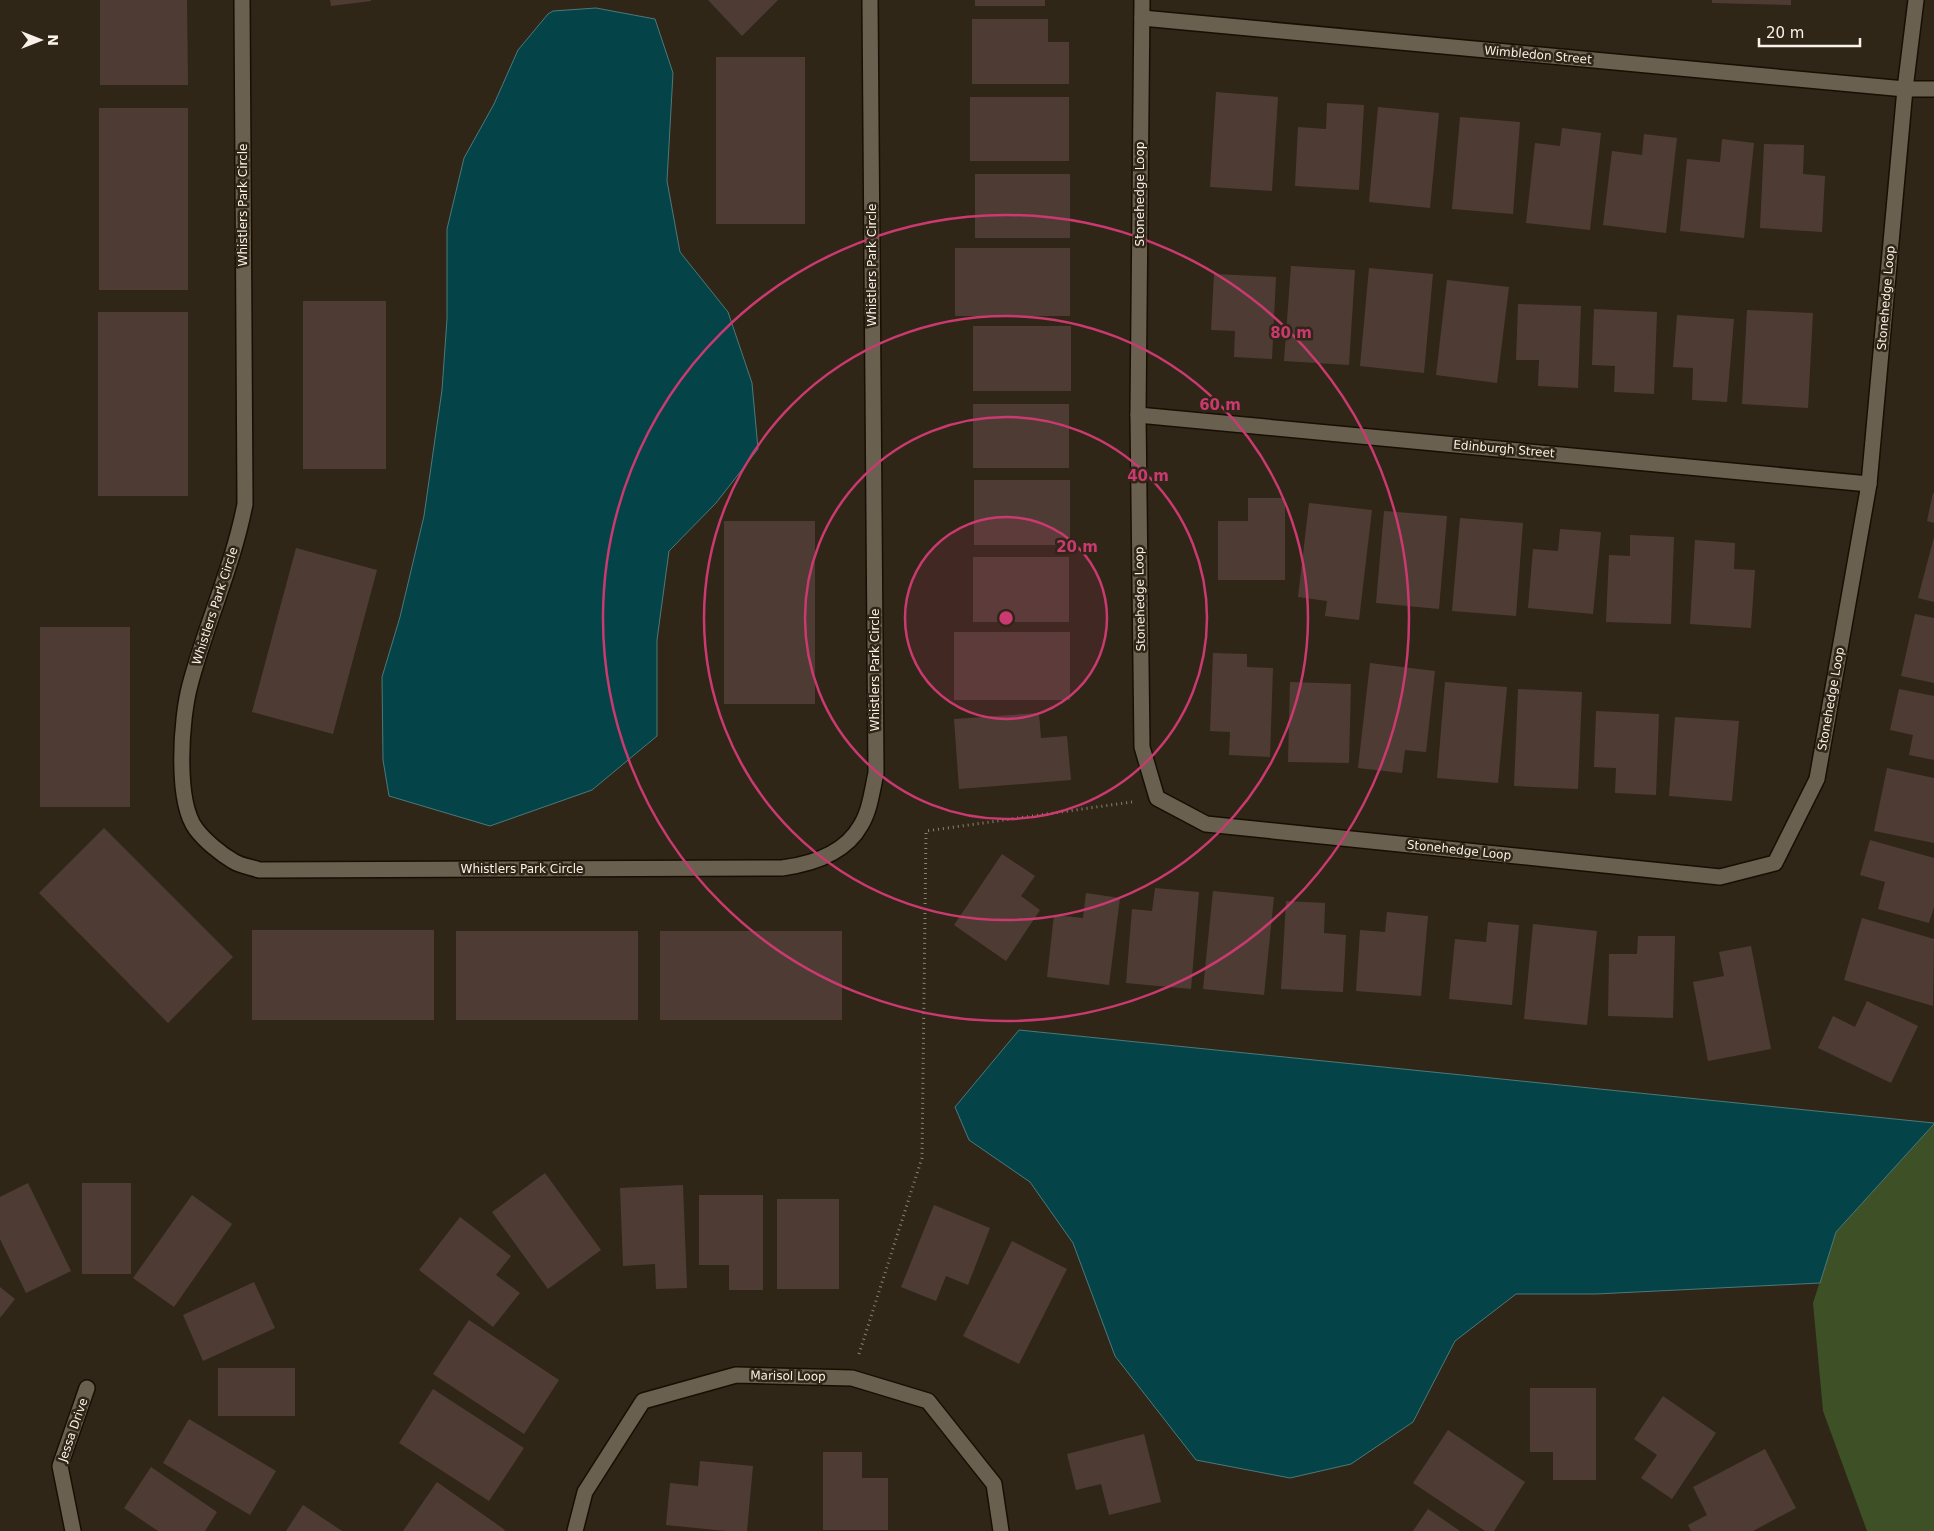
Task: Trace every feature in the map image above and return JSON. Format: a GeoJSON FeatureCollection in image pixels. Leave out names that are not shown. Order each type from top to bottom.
{"type":"FeatureCollection","features":[{"type":"Feature","properties":{"kind":"street","name":"Whistlers Park Circle"},"geometry":{"type":"LineString","coordinates":[[242,0],[245,504],[238,535],[189,686],[183,733],[181,774],[185,804],[196,829],[234,862],[258,870],[782,868],[805,865],[825,857],[844,845],[860,826],[869,803],[876,773],[870,0]]}},
{"type":"Feature","properties":{"kind":"street","name":"Stonehedge Loop"},"geometry":{"type":"LineString","coordinates":[[1142,0],[1138,415],[1142,747],[1157,798],[1206,824],[1720,878],[1775,863],[1817,779],[1869,484],[1905,90],[1916,0]]}},
{"type":"Feature","properties":{"kind":"street","name":"Wimbledon Street"},"geometry":{"type":"LineString","coordinates":[[1142,18],[1905,90],[1934,89]]}},
{"type":"Feature","properties":{"kind":"street","name":"Edinburgh Street"},"geometry":{"type":"LineString","coordinates":[[1138,415],[1869,484]]}},
{"type":"Feature","properties":{"kind":"street","name":"Marisol Loop"},"geometry":{"type":"LineString","coordinates":[[575,1531],[586,1492],[644,1401],[736,1375],[852,1378],[928,1401],[994,1484],[1001,1531]]}},
{"type":"Feature","properties":{"kind":"street","name":"Jessa Drive"},"geometry":{"type":"LineString","coordinates":[[73,1531],[60,1466],[87,1388]]}},
{"type":"Feature","properties":{"kind":"path"},"geometry":{"type":"LineString","coordinates":[[852,1378],[922,1158],[926,830],[1157,798]]}},
{"type":"Feature","properties":{"kind":"green space"},"geometry":{"type":"Polygon","coordinates":[[[1934,1124],[1934,1531],[1867,1531],[1823,1411],[1813,1303],[1836,1232],[1934,1124]]]}},
{"type":"Feature","properties":{"kind":"water"},"geometry":{"type":"Polygon","coordinates":[[[596,8],[655,19],[673,73],[667,181],[680,252],[728,312],[752,383],[758,449],[716,503],[669,551],[657,640],[657,736],[592,790],[490,826],[389,796],[383,760],[382,677],[400,617],[424,516],[442,390],[447,319],[447,229],[464,158],[494,104],[518,50],[548,14],[553,11],[596,8]]]}},
{"type":"Feature","properties":{"kind":"water"},"geometry":{"type":"Polygon","coordinates":[[[1019,1030],[1934,1124],[1836,1232],[1820,1283],[1596,1294],[1516,1294],[1455,1341],[1413,1422],[1351,1464],[1290,1478],[1196,1460],[1115,1356],[1073,1243],[1030,1182],[969,1140],[955,1107],[1019,1030]]]}},
{"type":"Feature","properties":{"kind":"building"},"geometry":{"type":"Polygon","coordinates":[[[100,0],[187,0],[188,85],[100,85],[100,0]]]}},
{"type":"Feature","properties":{"kind":"building"},"geometry":{"type":"Polygon","coordinates":[[[330,0],[371,0],[371,1],[331,6],[330,0]]]}},
{"type":"Feature","properties":{"kind":"building"},"geometry":{"type":"Polygon","coordinates":[[[708,0],[778,0],[742,36],[708,0]]]}},
{"type":"Feature","properties":{"kind":"building"},"geometry":{"type":"Polygon","coordinates":[[[975,0],[1045,0],[1045,6],[975,6],[975,0]]]}},
{"type":"Feature","properties":{"kind":"building"},"geometry":{"type":"Polygon","coordinates":[[[1712,0],[1791,0],[1791,5],[1712,3],[1712,0]]]}},
{"type":"Feature","properties":{"kind":"building"},"geometry":{"type":"Polygon","coordinates":[[[972,19],[1048,19],[1048,42],[1069,42],[1069,84],[972,84],[972,19]]]}},
{"type":"Feature","properties":{"kind":"building"},"geometry":{"type":"Polygon","coordinates":[[[716,57],[805,57],[805,224],[716,224],[716,57]]]}},
{"type":"Feature","properties":{"kind":"building"},"geometry":{"type":"Polygon","coordinates":[[[1216,92],[1278,97],[1272,191],[1210,187],[1216,92]]]}},
{"type":"Feature","properties":{"kind":"building"},"geometry":{"type":"Polygon","coordinates":[[[970,97],[1069,97],[1069,161],[970,161],[970,97]]]}},
{"type":"Feature","properties":{"kind":"building"},"geometry":{"type":"Polygon","coordinates":[[[1327,103],[1364,105],[1359,190],[1295,186],[1298,127],[1326,129],[1327,103]]]}},
{"type":"Feature","properties":{"kind":"building"},"geometry":{"type":"Polygon","coordinates":[[[1378,107],[1439,113],[1430,208],[1369,202],[1378,107]]]}},
{"type":"Feature","properties":{"kind":"building"},"geometry":{"type":"Polygon","coordinates":[[[99,108],[188,108],[188,290],[99,290],[99,108]]]}},
{"type":"Feature","properties":{"kind":"building"},"geometry":{"type":"Polygon","coordinates":[[[1460,117],[1520,122],[1513,214],[1452,209],[1460,117]]]}},
{"type":"Feature","properties":{"kind":"building"},"geometry":{"type":"Polygon","coordinates":[[[1562,128],[1601,133],[1590,230],[1526,223],[1535,143],[1560,146],[1562,128]]]}},
{"type":"Feature","properties":{"kind":"building"},"geometry":{"type":"Polygon","coordinates":[[[1644,134],[1677,138],[1666,233],[1603,225],[1612,151],[1642,155],[1644,134]]]}},
{"type":"Feature","properties":{"kind":"building"},"geometry":{"type":"Polygon","coordinates":[[[1722,139],[1754,143],[1744,238],[1680,231],[1687,159],[1720,162],[1722,139]]]}},
{"type":"Feature","properties":{"kind":"building"},"geometry":{"type":"Polygon","coordinates":[[[1764,144],[1804,145],[1803,174],[1825,176],[1822,232],[1760,228],[1764,144]]]}},
{"type":"Feature","properties":{"kind":"building"},"geometry":{"type":"Polygon","coordinates":[[[975,174],[1070,174],[1070,238],[975,238],[975,174]]]}},
{"type":"Feature","properties":{"kind":"building"},"geometry":{"type":"Polygon","coordinates":[[[955,248],[1070,248],[1070,316],[955,316],[955,248]]]}},
{"type":"Feature","properties":{"kind":"building"},"geometry":{"type":"Polygon","coordinates":[[[1291,266],[1355,270],[1349,365],[1284,361],[1291,266]]]}},
{"type":"Feature","properties":{"kind":"building"},"geometry":{"type":"Polygon","coordinates":[[[1369,268],[1433,274],[1424,373],[1360,366],[1369,268]]]}},
{"type":"Feature","properties":{"kind":"building"},"geometry":{"type":"Polygon","coordinates":[[[1214,274],[1276,277],[1272,359],[1234,357],[1235,331],[1211,330],[1214,274]]]}},
{"type":"Feature","properties":{"kind":"building"},"geometry":{"type":"Polygon","coordinates":[[[1447,280],[1509,287],[1497,383],[1436,375],[1447,280]]]}},
{"type":"Feature","properties":{"kind":"building"},"geometry":{"type":"Polygon","coordinates":[[[303,301],[386,301],[386,469],[303,469],[303,301]]]}},
{"type":"Feature","properties":{"kind":"building"},"geometry":{"type":"Polygon","coordinates":[[[1518,304],[1581,306],[1578,388],[1538,386],[1539,360],[1516,360],[1518,304]]]}},
{"type":"Feature","properties":{"kind":"building"},"geometry":{"type":"Polygon","coordinates":[[[1594,309],[1657,312],[1654,394],[1614,392],[1615,366],[1592,365],[1594,309]]]}},
{"type":"Feature","properties":{"kind":"building"},"geometry":{"type":"Polygon","coordinates":[[[1747,310],[1813,313],[1808,408],[1742,404],[1747,310]]]}},
{"type":"Feature","properties":{"kind":"building"},"geometry":{"type":"Polygon","coordinates":[[[98,312],[188,312],[188,496],[98,496],[98,312]]]}},
{"type":"Feature","properties":{"kind":"building"},"geometry":{"type":"Polygon","coordinates":[[[1677,315],[1734,319],[1727,402],[1692,400],[1693,368],[1673,367],[1677,315]]]}},
{"type":"Feature","properties":{"kind":"building"},"geometry":{"type":"Polygon","coordinates":[[[973,326],[1071,326],[1071,391],[973,391],[973,326]]]}},
{"type":"Feature","properties":{"kind":"building"},"geometry":{"type":"Polygon","coordinates":[[[973,404],[1069,404],[1069,468],[973,468],[973,404]]]}},
{"type":"Feature","properties":{"kind":"building"},"geometry":{"type":"Polygon","coordinates":[[[974,480],[1070,480],[1070,545],[974,545],[974,480]]]}},
{"type":"Feature","properties":{"kind":"building"},"geometry":{"type":"Polygon","coordinates":[[[1934,493],[1934,523],[1927,521],[1934,493]]]}},
{"type":"Feature","properties":{"kind":"building"},"geometry":{"type":"Polygon","coordinates":[[[1248,498],[1285,498],[1285,580],[1218,580],[1218,521],[1248,521],[1248,498]]]}},
{"type":"Feature","properties":{"kind":"building"},"geometry":{"type":"Polygon","coordinates":[[[1309,503],[1372,510],[1359,620],[1325,616],[1327,601],[1298,597],[1309,503]]]}},
{"type":"Feature","properties":{"kind":"building"},"geometry":{"type":"Polygon","coordinates":[[[1384,511],[1447,516],[1439,609],[1376,603],[1384,511]]]}},
{"type":"Feature","properties":{"kind":"building"},"geometry":{"type":"Polygon","coordinates":[[[1460,518],[1523,523],[1516,616],[1452,611],[1460,518]]]}},
{"type":"Feature","properties":{"kind":"building"},"geometry":{"type":"Polygon","coordinates":[[[724,521],[815,521],[815,704],[724,704],[724,521]]]}},
{"type":"Feature","properties":{"kind":"building"},"geometry":{"type":"Polygon","coordinates":[[[1560,529],[1601,532],[1593,614],[1528,608],[1533,549],[1558,551],[1560,529]]]}},
{"type":"Feature","properties":{"kind":"building"},"geometry":{"type":"Polygon","coordinates":[[[1630,535],[1674,537],[1671,624],[1606,622],[1609,555],[1630,556],[1630,535]]]}},
{"type":"Feature","properties":{"kind":"building"},"geometry":{"type":"Polygon","coordinates":[[[1934,537],[1934,602],[1918,598],[1934,537]]]}},
{"type":"Feature","properties":{"kind":"building"},"geometry":{"type":"Polygon","coordinates":[[[1695,540],[1735,543],[1734,569],[1755,570],[1751,628],[1690,624],[1695,540]]]}},
{"type":"Feature","properties":{"kind":"building"},"geometry":{"type":"Polygon","coordinates":[[[296,548],[377,570],[333,734],[252,712],[296,548]]]}},
{"type":"Feature","properties":{"kind":"building"},"geometry":{"type":"Polygon","coordinates":[[[973,557],[1069,557],[1069,622],[973,622],[973,557]]]}},
{"type":"Feature","properties":{"kind":"building"},"geometry":{"type":"Polygon","coordinates":[[[1915,614],[1934,618],[1934,683],[1901,676],[1915,614]]]}},
{"type":"Feature","properties":{"kind":"building"},"geometry":{"type":"Polygon","coordinates":[[[40,627],[130,627],[130,807],[40,807],[40,627]]]}},
{"type":"Feature","properties":{"kind":"building"},"geometry":{"type":"Polygon","coordinates":[[[954,632],[1070,632],[1070,700],[954,700],[954,632]]]}},
{"type":"Feature","properties":{"kind":"building"},"geometry":{"type":"Polygon","coordinates":[[[1213,653],[1247,654],[1247,667],[1273,668],[1270,757],[1229,755],[1230,732],[1210,731],[1213,653]]]}},
{"type":"Feature","properties":{"kind":"building"},"geometry":{"type":"Polygon","coordinates":[[[1370,663],[1435,671],[1426,752],[1405,750],[1402,773],[1358,768],[1370,663]]]}},
{"type":"Feature","properties":{"kind":"building"},"geometry":{"type":"Polygon","coordinates":[[[1290,682],[1351,684],[1349,763],[1288,762],[1290,682]]]}},
{"type":"Feature","properties":{"kind":"building"},"geometry":{"type":"Polygon","coordinates":[[[1445,682],[1507,687],[1498,783],[1437,778],[1445,682]]]}},
{"type":"Feature","properties":{"kind":"building"},"geometry":{"type":"Polygon","coordinates":[[[1518,689],[1582,692],[1578,789],[1514,786],[1518,689]]]}},
{"type":"Feature","properties":{"kind":"building"},"geometry":{"type":"Polygon","coordinates":[[[1899,689],[1934,696],[1934,760],[1909,755],[1913,735],[1890,730],[1899,689]]]}},
{"type":"Feature","properties":{"kind":"building"},"geometry":{"type":"Polygon","coordinates":[[[1596,711],[1659,714],[1656,795],[1615,793],[1616,768],[1594,767],[1596,711]]]}},
{"type":"Feature","properties":{"kind":"building"},"geometry":{"type":"Polygon","coordinates":[[[1039,713],[1041,738],[1067,736],[1071,780],[959,789],[954,719],[1039,713]]]}},
{"type":"Feature","properties":{"kind":"building"},"geometry":{"type":"Polygon","coordinates":[[[1675,717],[1739,721],[1732,801],[1669,796],[1675,717]]]}},
{"type":"Feature","properties":{"kind":"building"},"geometry":{"type":"Polygon","coordinates":[[[1887,768],[1934,778],[1934,843],[1874,831],[1887,768]]]}},
{"type":"Feature","properties":{"kind":"building"},"geometry":{"type":"Polygon","coordinates":[[[104,828],[233,957],[168,1023],[39,893],[104,828]]]}},
{"type":"Feature","properties":{"kind":"building"},"geometry":{"type":"Polygon","coordinates":[[[1870,840],[1934,858],[1934,907],[1929,923],[1878,909],[1885,882],[1860,875],[1870,840]]]}},
{"type":"Feature","properties":{"kind":"building"},"geometry":{"type":"Polygon","coordinates":[[[1002,854],[1035,876],[1021,896],[1040,910],[1006,961],[954,925],[1002,854]]]}},
{"type":"Feature","properties":{"kind":"building"},"geometry":{"type":"Polygon","coordinates":[[[1155,888],[1199,892],[1191,989],[1126,983],[1132,909],[1152,911],[1155,888]]]}},
{"type":"Feature","properties":{"kind":"building"},"geometry":{"type":"Polygon","coordinates":[[[1213,891],[1274,897],[1264,995],[1203,989],[1213,891]]]}},
{"type":"Feature","properties":{"kind":"building"},"geometry":{"type":"Polygon","coordinates":[[[1086,893],[1120,898],[1109,985],[1047,977],[1054,915],[1083,918],[1086,893]]]}},
{"type":"Feature","properties":{"kind":"building"},"geometry":{"type":"Polygon","coordinates":[[[1286,901],[1325,903],[1324,933],[1346,935],[1343,992],[1281,989],[1286,901]]]}},
{"type":"Feature","properties":{"kind":"building"},"geometry":{"type":"Polygon","coordinates":[[[1387,912],[1428,916],[1421,996],[1356,991],[1360,930],[1385,932],[1387,912]]]}},
{"type":"Feature","properties":{"kind":"building"},"geometry":{"type":"Polygon","coordinates":[[[1862,918],[1934,939],[1933,1006],[1844,980],[1862,918]]]}},
{"type":"Feature","properties":{"kind":"building"},"geometry":{"type":"Polygon","coordinates":[[[1488,922],[1519,925],[1512,1005],[1449,999],[1455,939],[1486,942],[1488,922]]]}},
{"type":"Feature","properties":{"kind":"building"},"geometry":{"type":"Polygon","coordinates":[[[1533,924],[1597,931],[1587,1025],[1524,1019],[1533,924]]]}},
{"type":"Feature","properties":{"kind":"building"},"geometry":{"type":"Polygon","coordinates":[[[252,930],[434,930],[434,1020],[252,1020],[252,930]]]}},
{"type":"Feature","properties":{"kind":"building"},"geometry":{"type":"Polygon","coordinates":[[[456,931],[638,931],[638,1020],[456,1020],[456,931]]]}},
{"type":"Feature","properties":{"kind":"building"},"geometry":{"type":"Polygon","coordinates":[[[660,931],[842,931],[842,1020],[660,1020],[660,931]]]}},
{"type":"Feature","properties":{"kind":"building"},"geometry":{"type":"Polygon","coordinates":[[[1638,936],[1675,936],[1673,1018],[1608,1016],[1609,954],[1637,954],[1638,936]]]}},
{"type":"Feature","properties":{"kind":"building"},"geometry":{"type":"Polygon","coordinates":[[[1751,946],[1771,1049],[1708,1061],[1693,982],[1724,976],[1719,952],[1751,946]]]}},
{"type":"Feature","properties":{"kind":"building"},"geometry":{"type":"Polygon","coordinates":[[[1867,1001],[1918,1026],[1891,1083],[1818,1048],[1833,1016],[1855,1027],[1867,1001]]]}},
{"type":"Feature","properties":{"kind":"building"},"geometry":{"type":"Polygon","coordinates":[[[545,1173],[601,1250],[548,1289],[492,1212],[545,1173]]]}},
{"type":"Feature","properties":{"kind":"building"},"geometry":{"type":"Polygon","coordinates":[[[28,1183],[71,1271],[26,1293],[0,1239],[0,1197],[28,1183]]]}},
{"type":"Feature","properties":{"kind":"building"},"geometry":{"type":"Polygon","coordinates":[[[82,1183],[131,1183],[131,1274],[82,1274],[82,1183]]]}},
{"type":"Feature","properties":{"kind":"building"},"geometry":{"type":"Polygon","coordinates":[[[683,1185],[687,1288],[656,1289],[655,1264],[623,1266],[620,1188],[683,1185]]]}},
{"type":"Feature","properties":{"kind":"building"},"geometry":{"type":"Polygon","coordinates":[[[192,1195],[232,1224],[174,1307],[133,1278],[192,1195]]]}},
{"type":"Feature","properties":{"kind":"building"},"geometry":{"type":"Polygon","coordinates":[[[699,1195],[763,1195],[763,1290],[729,1290],[729,1265],[699,1265],[699,1195]]]}},
{"type":"Feature","properties":{"kind":"building"},"geometry":{"type":"Polygon","coordinates":[[[777,1199],[839,1199],[839,1289],[777,1289],[777,1199]]]}},
{"type":"Feature","properties":{"kind":"building"},"geometry":{"type":"Polygon","coordinates":[[[934,1205],[990,1228],[968,1285],[946,1276],[936,1301],[901,1287],[934,1205]]]}},
{"type":"Feature","properties":{"kind":"building"},"geometry":{"type":"Polygon","coordinates":[[[460,1217],[511,1256],[496,1275],[520,1293],[493,1327],[419,1270],[460,1217]]]}},
{"type":"Feature","properties":{"kind":"building"},"geometry":{"type":"Polygon","coordinates":[[[1012,1241],[1067,1269],[1019,1364],[963,1336],[1012,1241]]]}},
{"type":"Feature","properties":{"kind":"building"},"geometry":{"type":"Polygon","coordinates":[[[254,1282],[275,1328],[203,1361],[183,1315],[254,1282]]]}},
{"type":"Feature","properties":{"kind":"building"},"geometry":{"type":"Polygon","coordinates":[[[0,1287],[15,1299],[0,1318],[0,1287]]]}},
{"type":"Feature","properties":{"kind":"building"},"geometry":{"type":"Polygon","coordinates":[[[469,1320],[559,1380],[524,1434],[433,1374],[469,1320]]]}},
{"type":"Feature","properties":{"kind":"building"},"geometry":{"type":"Polygon","coordinates":[[[218,1368],[295,1368],[295,1416],[218,1416],[218,1368]]]}},
{"type":"Feature","properties":{"kind":"building"},"geometry":{"type":"Polygon","coordinates":[[[1530,1388],[1596,1388],[1596,1480],[1553,1480],[1553,1452],[1530,1452],[1530,1388]]]}},
{"type":"Feature","properties":{"kind":"building"},"geometry":{"type":"Polygon","coordinates":[[[433,1389],[524,1448],[489,1501],[399,1443],[433,1389]]]}},
{"type":"Feature","properties":{"kind":"building"},"geometry":{"type":"Polygon","coordinates":[[[1663,1396],[1716,1433],[1672,1499],[1641,1478],[1657,1455],[1634,1439],[1663,1396]]]}},
{"type":"Feature","properties":{"kind":"building"},"geometry":{"type":"Polygon","coordinates":[[[189,1419],[276,1471],[250,1515],[163,1463],[189,1419]]]}},
{"type":"Feature","properties":{"kind":"building"},"geometry":{"type":"Polygon","coordinates":[[[1448,1430],[1525,1482],[1494,1531],[1485,1531],[1413,1483],[1448,1430]]]}},
{"type":"Feature","properties":{"kind":"building"},"geometry":{"type":"Polygon","coordinates":[[[1144,1434],[1161,1502],[1109,1515],[1101,1484],[1076,1490],[1067,1454],[1144,1434]]]}},
{"type":"Feature","properties":{"kind":"building"},"geometry":{"type":"Polygon","coordinates":[[[1765,1449],[1796,1508],[1753,1531],[1691,1531],[1688,1525],[1707,1515],[1693,1487],[1765,1449]]]}},
{"type":"Feature","properties":{"kind":"building"},"geometry":{"type":"Polygon","coordinates":[[[823,1452],[862,1452],[862,1478],[888,1478],[888,1530],[823,1530],[823,1452]]]}},
{"type":"Feature","properties":{"kind":"building"},"geometry":{"type":"Polygon","coordinates":[[[700,1461],[753,1466],[747,1531],[726,1531],[666,1525],[670,1483],[698,1486],[700,1461]]]}},
{"type":"Feature","properties":{"kind":"building"},"geometry":{"type":"Polygon","coordinates":[[[151,1467],[217,1512],[205,1531],[158,1531],[124,1508],[151,1467]]]}},
{"type":"Feature","properties":{"kind":"building"},"geometry":{"type":"Polygon","coordinates":[[[437,1482],[505,1530],[403,1531],[437,1482]]]}},
{"type":"Feature","properties":{"kind":"building"},"geometry":{"type":"Polygon","coordinates":[[[303,1505],[342,1531],[286,1531],[303,1505]]]}},
{"type":"Feature","properties":{"kind":"building"},"geometry":{"type":"Polygon","coordinates":[[[1428,1509],[1460,1531],[1413,1531],[1428,1509]]]}}]}
